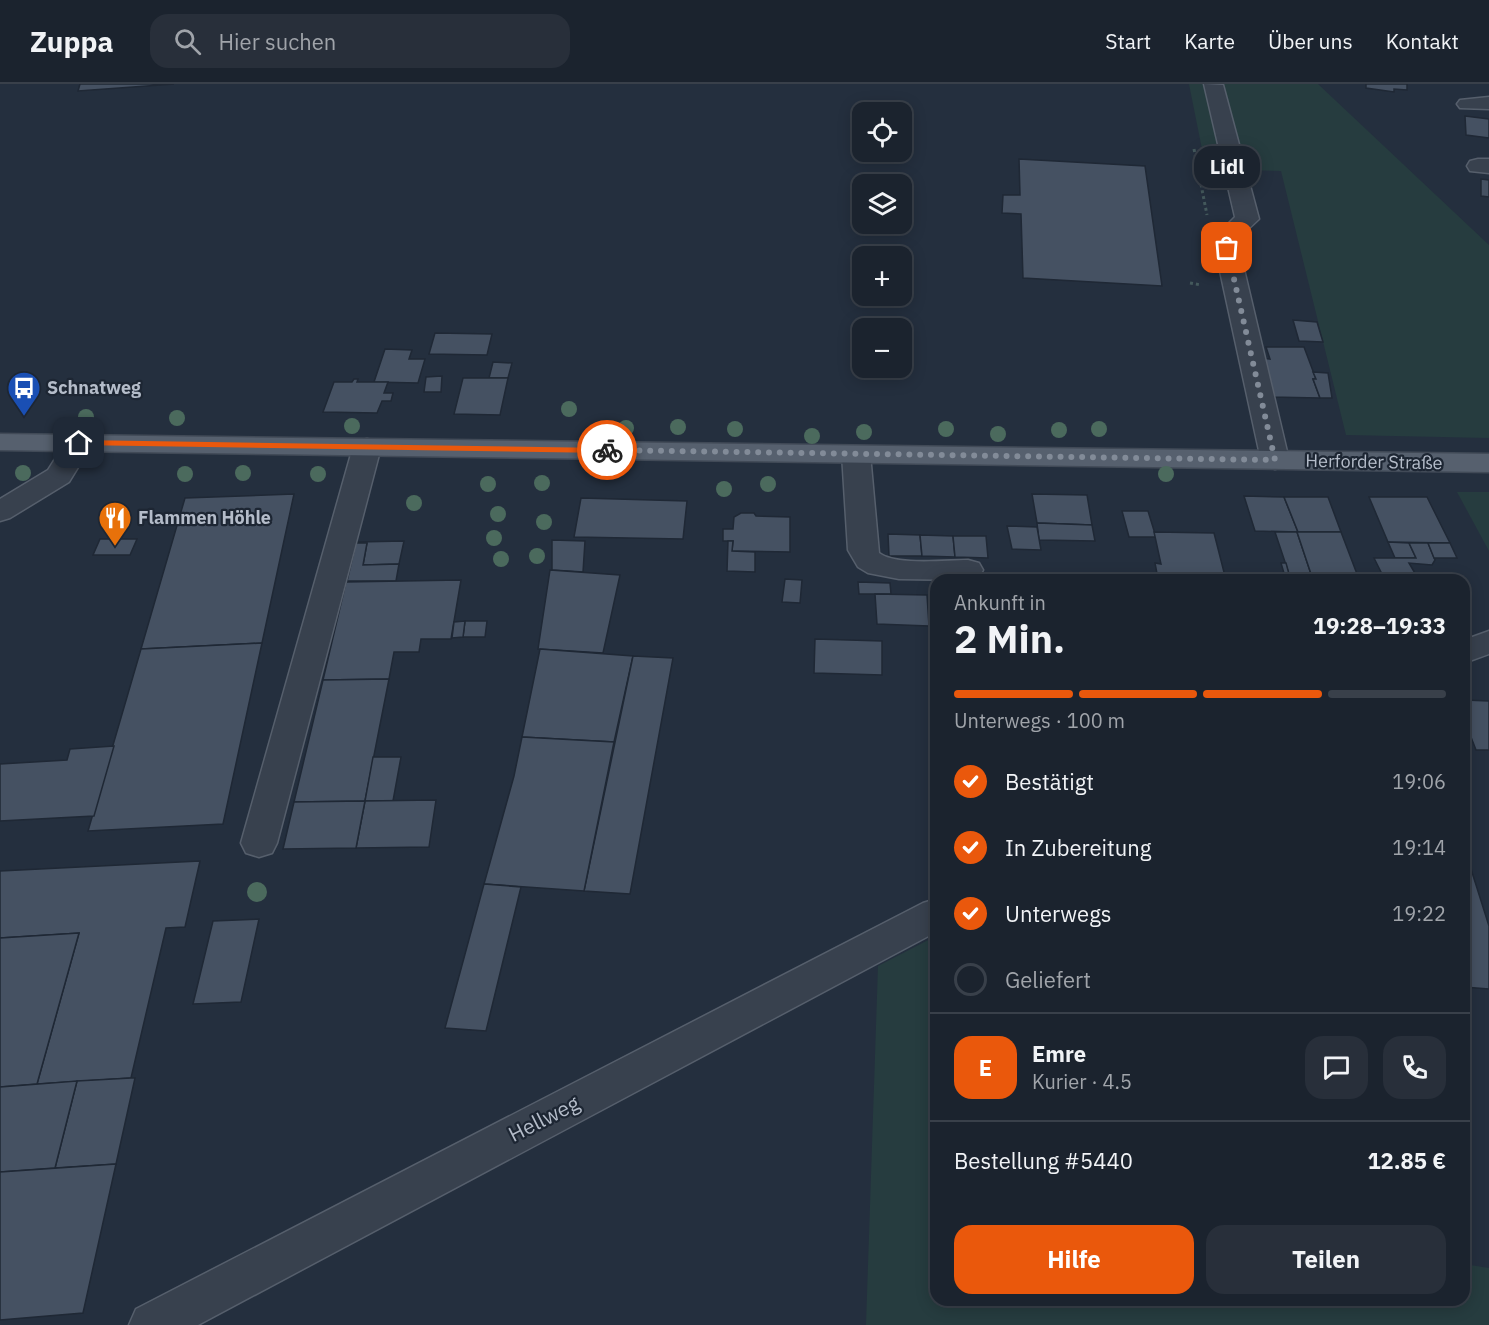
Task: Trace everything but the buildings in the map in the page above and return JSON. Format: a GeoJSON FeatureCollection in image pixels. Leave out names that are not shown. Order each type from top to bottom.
{"type":"FeatureCollection","features":[{"type":"Feature","properties":{"kind":"main road","name":"Herforder Straße"},"geometry":{"type":"LineString","coordinates":[[0,442],[1489,463]]}},
{"type":"Feature","properties":{"kind":"street"},"geometry":{"type":"LineString","coordinates":[[1213,85],[1247,219],[1234,230],[1227,248],[1275,460]]}},
{"type":"Feature","properties":{"kind":"street"},"geometry":{"type":"LineString","coordinates":[[1467,104],[1489,103]]}},
{"type":"Feature","properties":{"kind":"street"},"geometry":{"type":"LineString","coordinates":[[0,512],[59,476],[79,443]]}},
{"type":"Feature","properties":{"kind":"street"},"geometry":{"type":"LineString","coordinates":[[259,843],[367,447]]}},
{"type":"Feature","properties":{"kind":"street"},"geometry":{"type":"LineString","coordinates":[[856,454],[862,550],[867,559],[878,566],[891,568],[968,570]]}},
{"type":"Feature","properties":{"kind":"street"},"geometry":{"type":"LineString","coordinates":[[1470,650],[1489,642]]}},
{"type":"Feature","properties":{"kind":"street","name":"Hellweg"},"geometry":{"type":"LineString","coordinates":[[152,1325],[930,917]]}},
{"type":"Feature","properties":{"kind":"path"},"geometry":{"type":"LineString","coordinates":[[1193,140],[1208,219]]}},
{"type":"Feature","properties":{"kind":"path"},"geometry":{"type":"LineString","coordinates":[[1190,283],[1210,286]]}},
{"type":"Feature","properties":{"kind":"green space"},"geometry":{"type":"Polygon","coordinates":[[[1189,84],[1318,84],[1489,245],[1489,438],[1346,435],[1281,171],[1206,169],[1189,84]]]}},
{"type":"Feature","properties":{"kind":"green space"},"geometry":{"type":"Polygon","coordinates":[[[1457,492],[1489,492],[1489,551],[1457,492]]]}},
{"type":"Feature","properties":{"kind":"green space"},"geometry":{"type":"Polygon","coordinates":[[[930,939],[930,1306],[1470,1306],[1470,1265],[1489,1268],[1489,1325],[866,1325],[878,966],[930,939]]]}},
{"type":"Feature","properties":{"kind":"way so far"},"geometry":{"type":"LineString","coordinates":[[607,450],[1275,460],[1227,248]]}},
{"type":"Feature","properties":{"kind":"place","name":"Lidl"},"geometry":{"type":"Point","coordinates":[1227,248]}},
{"type":"Feature","properties":{"kind":"place","name":"Schnatweg"},"geometry":{"type":"Point","coordinates":[24,417]}},
{"type":"Feature","properties":{"kind":"place","name":"Flammen Höhle"},"geometry":{"type":"Point","coordinates":[115,547]}},
{"type":"Feature","properties":{"kind":"route"},"geometry":{"type":"LineString","coordinates":[[79,443],[607,450]]}}]}
